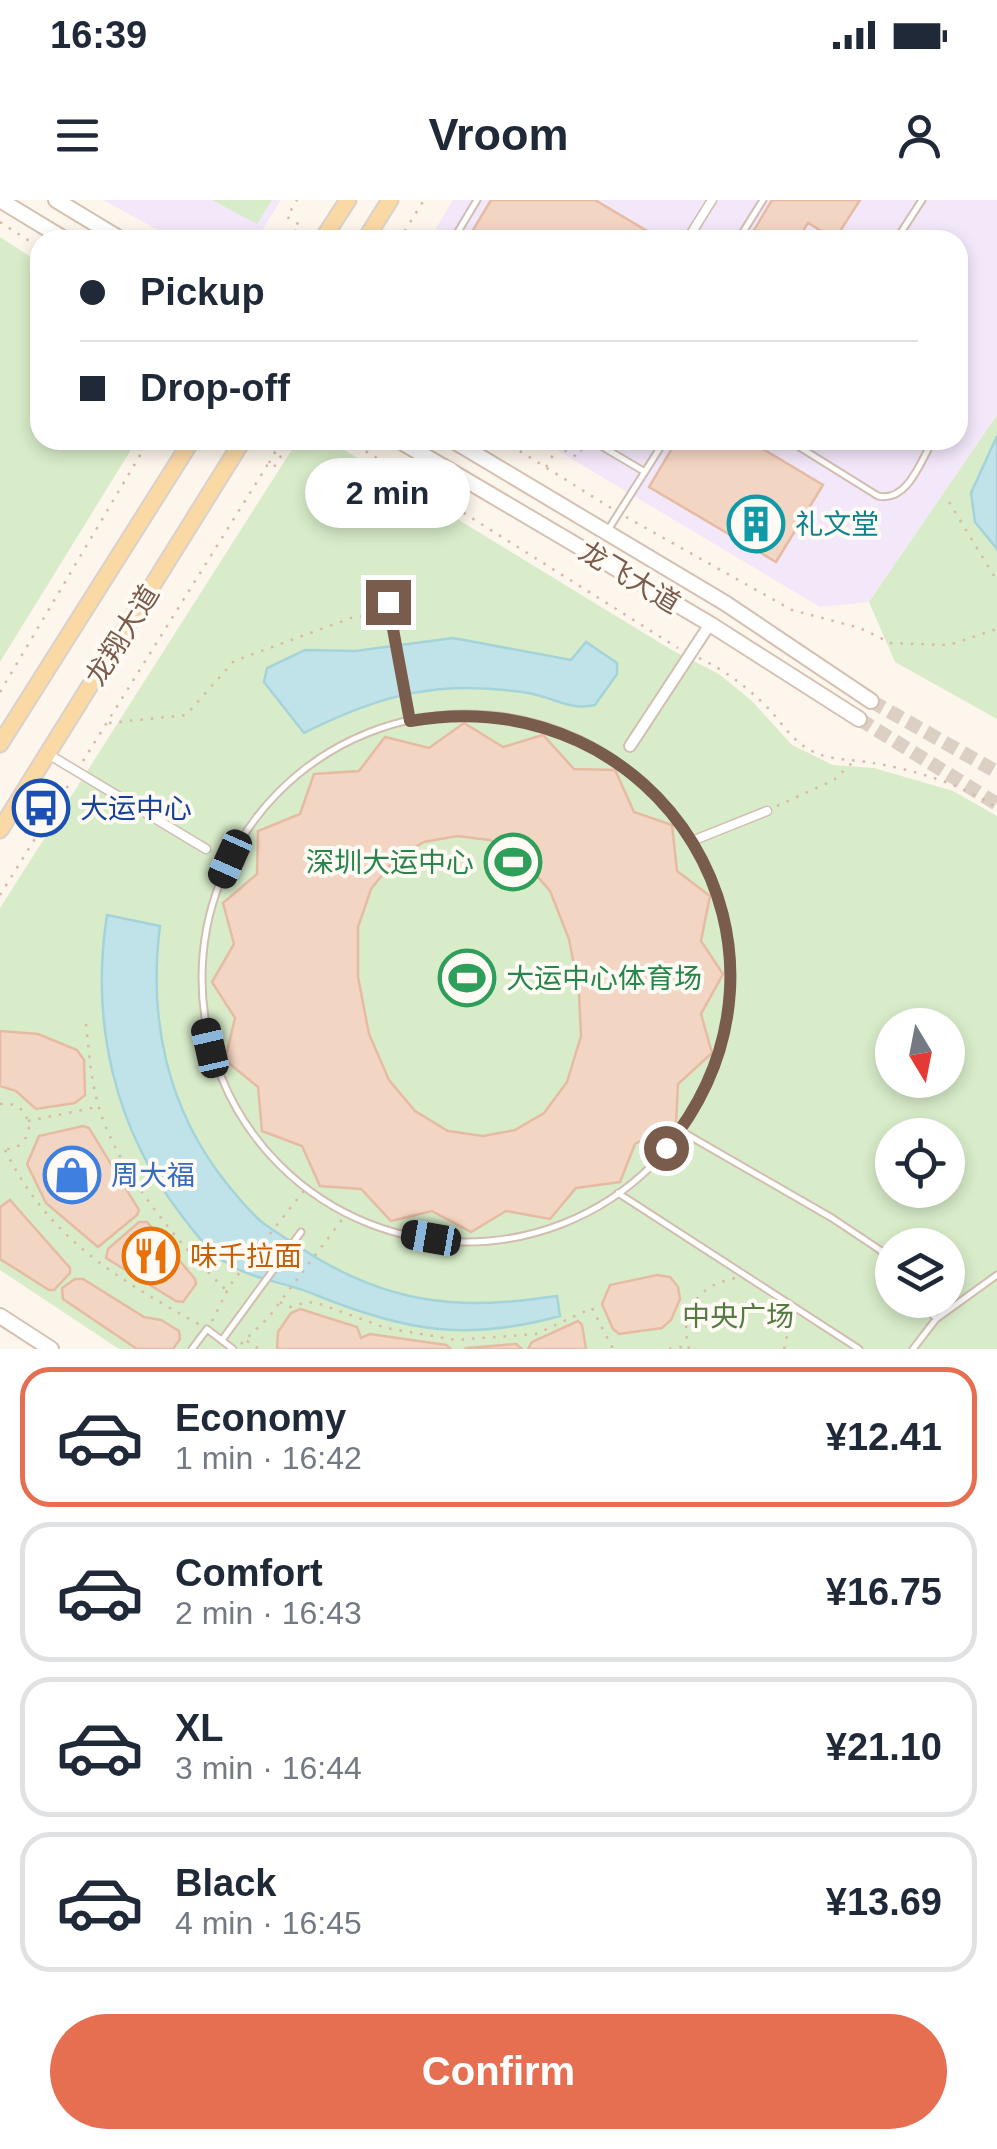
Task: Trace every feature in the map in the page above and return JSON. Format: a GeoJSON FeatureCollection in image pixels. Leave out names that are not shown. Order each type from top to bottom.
{"type":"FeatureCollection","features":[{"type":"Feature","properties":{"kind":"main road"},"geometry":{"type":"LineString","coordinates":[[0,200],[50,230]]}},
{"type":"Feature","properties":{"kind":"main road"},"geometry":{"type":"LineString","coordinates":[[56,200],[106,230]]}},
{"type":"Feature","properties":{"kind":"main road"},"geometry":{"type":"LineString","coordinates":[[328,230],[348,200]]}},
{"type":"Feature","properties":{"kind":"main road"},"geometry":{"type":"LineString","coordinates":[[371,230],[390,200]]}},
{"type":"Feature","properties":{"kind":"main road","name":"龙翔大道"},"geometry":{"type":"LineString","coordinates":[[0,744],[186,450]]}},
{"type":"Feature","properties":{"kind":"main road","name":"龙翔大道"},"geometry":{"type":"LineString","coordinates":[[0,830],[236,450]]}},
{"type":"Feature","properties":{"kind":"main road","name":"龙飞大道"},"geometry":{"type":"LineString","coordinates":[[415,450],[710,624],[859,720]]}},
{"type":"Feature","properties":{"kind":"main road","name":"龙飞大道"},"geometry":{"type":"LineString","coordinates":[[469,450],[770,632],[871,701]]}},
{"type":"Feature","properties":{"kind":"main road"},"geometry":{"type":"LineString","coordinates":[[0,1316],[51,1349]]}},
{"type":"Feature","properties":{"kind":"street"},"geometry":{"type":"LineString","coordinates":[[693,230],[712,200]]}},
{"type":"Feature","properties":{"kind":"street"},"geometry":{"type":"LineString","coordinates":[[630,746],[710,624]]}},
{"type":"Feature","properties":{"kind":"street"},"geometry":{"type":"LineString","coordinates":[[48,754],[206,849]]}},
{"type":"Feature","properties":{"kind":"street"},"geometry":{"type":"LineString","coordinates":[[692,841],[767,811]]}},
{"type":"Feature","properties":{"kind":"lane"},"geometry":{"type":"LineString","coordinates":[[459,230],[478,200]]}},
{"type":"Feature","properties":{"kind":"lane"},"geometry":{"type":"LineString","coordinates":[[744,230],[764,200]]}},
{"type":"Feature","properties":{"kind":"lane"},"geometry":{"type":"LineString","coordinates":[[902,230],[922,200]]}},
{"type":"Feature","properties":{"kind":"lane"},"geometry":{"type":"LineString","coordinates":[[606,450],[645,472]]}},
{"type":"Feature","properties":{"kind":"lane"},"geometry":{"type":"LineString","coordinates":[[607,532],[659,450]]}},
{"type":"Feature","properties":{"kind":"lane"},"geometry":{"type":"LineString","coordinates":[[804,450],[887,498],[905,488],[927,450]]}},
{"type":"Feature","properties":{"kind":"lane"},"geometry":{"type":"LineString","coordinates":[[388,602],[410,721]]}},
{"type":"Feature","properties":{"kind":"lane"},"geometry":{"type":"LineString","coordinates":[[453,715],[539,725],[580,740],[635,776],[666,806],[692,841],[711,880],[724,922],[730,988],[724,1031],[703,1094],[680,1131],[618,1193],[560,1224],[518,1236],[474,1241],[409,1235],[348,1213],[306,1188],[246,1126],[225,1088],[208,1037],[201,984],[204,941],[214,899],[230,859],[266,806],[313,764],[350,742],[410,721],[453,715]]}},
{"type":"Feature","properties":{"kind":"lane"},"geometry":{"type":"LineString","coordinates":[[680,1131],[875,1247]]}},
{"type":"Feature","properties":{"kind":"lane"},"geometry":{"type":"LineString","coordinates":[[618,1193],[859,1349]]}},
{"type":"Feature","properties":{"kind":"lane"},"geometry":{"type":"LineString","coordinates":[[222,1340],[301,1232]]}},
{"type":"Feature","properties":{"kind":"lane"},"geometry":{"type":"LineString","coordinates":[[913,1349],[936,1320],[997,1275]]}},
{"type":"Feature","properties":{"kind":"lane"},"geometry":{"type":"LineString","coordinates":[[192,1349],[208,1329],[235,1349]]}},
{"type":"Feature","properties":{"kind":"path"},"geometry":{"type":"LineString","coordinates":[[296,230],[300,225],[287,216],[298,200]]}},
{"type":"Feature","properties":{"kind":"path"},"geometry":{"type":"LineString","coordinates":[[405,230],[424,200]]}},
{"type":"Feature","properties":{"kind":"path"},"geometry":{"type":"LineString","coordinates":[[0,222],[30,242]]}},
{"type":"Feature","properties":{"kind":"path"},"geometry":{"type":"LineString","coordinates":[[0,692],[143,450]]}},
{"type":"Feature","properties":{"kind":"path"},"geometry":{"type":"LineString","coordinates":[[0,895],[276,450]]}},
{"type":"Feature","properties":{"kind":"path"},"geometry":{"type":"LineString","coordinates":[[268,464],[274,467],[285,450]]}},
{"type":"Feature","properties":{"kind":"path"},"geometry":{"type":"LineString","coordinates":[[364,450],[691,654],[729,673],[799,743],[829,758],[877,763],[945,782],[997,808]]}},
{"type":"Feature","properties":{"kind":"path"},"geometry":{"type":"LineString","coordinates":[[518,450],[608,506]]}},
{"type":"Feature","properties":{"kind":"path"},"geometry":{"type":"LineString","coordinates":[[546,468],[556,450]]}},
{"type":"Feature","properties":{"kind":"path"},"geometry":{"type":"LineString","coordinates":[[949,502],[997,581]]}},
{"type":"Feature","properties":{"kind":"path"},"geometry":{"type":"LineString","coordinates":[[634,521],[792,610],[860,628],[891,644],[948,645],[997,629]]}},
{"type":"Feature","properties":{"kind":"path"},"geometry":{"type":"LineString","coordinates":[[106,723],[186,715],[234,661],[354,617],[390,614]]}},
{"type":"Feature","properties":{"kind":"path"},"geometry":{"type":"LineString","coordinates":[[767,811],[834,780],[854,760]]}},
{"type":"Feature","properties":{"kind":"path"},"geometry":{"type":"LineString","coordinates":[[206,849],[230,859]]}},
{"type":"Feature","properties":{"kind":"path"},"geometry":{"type":"LineString","coordinates":[[86,1024],[98,1106],[106,1127],[152,1206],[227,1292]]}},
{"type":"Feature","properties":{"kind":"path"},"geometry":{"type":"LineString","coordinates":[[0,1104],[17,1106],[28,1120],[28,1133],[22,1143],[3,1150],[38,1206],[72,1242],[112,1273],[208,1329],[230,1285],[280,1216],[306,1188]]}},
{"type":"Feature","properties":{"kind":"path"},"geometry":{"type":"LineString","coordinates":[[28,1120],[98,1106]]}},
{"type":"Feature","properties":{"kind":"path"},"geometry":{"type":"LineString","coordinates":[[235,1349],[284,1298],[348,1213]]}},
{"type":"Feature","properties":{"kind":"path"},"geometry":{"type":"LineString","coordinates":[[669,1349],[688,1347],[684,1330],[694,1300],[706,1288],[736,1278]]}},
{"type":"Feature","properties":{"kind":"path"},"geometry":{"type":"LineString","coordinates":[[280,1302],[290,1308],[317,1303],[386,1328],[456,1340],[536,1334],[592,1308],[613,1349]]}},
{"type":"Feature","properties":{"kind":"path"},"geometry":{"type":"LineString","coordinates":[[784,1349],[789,1328],[786,1312]]}},
{"type":"Feature","properties":{"kind":"path"},"geometry":{"type":"LineString","coordinates":[[246,1340],[260,1349]]}},
{"type":"Feature","properties":{"kind":"shaded area"},"geometry":{"type":"Polygon","coordinates":[[[103,200],[281,200],[262,230],[158,230],[103,200]]]}},
{"type":"Feature","properties":{"kind":"shaded area"},"geometry":{"type":"Polygon","coordinates":[[[453,200],[997,200],[997,415],[869,602],[820,607],[557,450],[968,450],[968,230],[435,230],[453,200]]]}},
{"type":"Feature","properties":{"kind":"green space"},"geometry":{"type":"Polygon","coordinates":[[[212,200],[272,200],[257,224],[212,200]]]}},
{"type":"Feature","properties":{"kind":"green space"},"geometry":{"type":"Polygon","coordinates":[[[0,237],[30,256],[30,450],[131,450],[0,662],[0,237]]]}},
{"type":"Feature","properties":{"kind":"green space"},"geometry":{"type":"Polygon","coordinates":[[[997,415],[997,719],[895,662],[869,602],[997,415]]]}},
{"type":"Feature","properties":{"kind":"green space","name":"深圳大运中心"},"geometry":{"type":"Polygon","coordinates":[[[292,450],[344,450],[670,649],[719,674],[752,701],[792,745],[833,765],[874,768],[953,791],[997,816],[997,1349],[119,1349],[0,1270],[0,908],[292,450]]]}},
{"type":"Feature","properties":{"kind":"water"},"geometry":{"type":"Polygon","coordinates":[[[997,436],[997,549],[975,522],[971,493],[997,436]]]}},
{"type":"Feature","properties":{"kind":"water"},"geometry":{"type":"Polygon","coordinates":[[[453,638],[571,660],[586,642],[617,663],[617,674],[595,705],[577,706],[497,689],[439,689],[359,708],[304,733],[264,682],[267,668],[305,650],[355,651],[453,638]]]}},
{"type":"Feature","properties":{"kind":"water"},"geometry":{"type":"Polygon","coordinates":[[[107,915],[160,926],[160,1029],[176,1094],[206,1155],[258,1219],[318,1259],[372,1285],[430,1300],[463,1303],[557,1296],[560,1316],[494,1329],[436,1329],[407,1324],[250,1274],[216,1255],[159,1183],[124,1111],[113,1074],[102,996],[107,915]]]}},
{"type":"Feature","properties":{"kind":"building"},"geometry":{"type":"Polygon","coordinates":[[[491,200],[595,200],[645,230],[473,230],[491,200]]]}},
{"type":"Feature","properties":{"kind":"building"},"geometry":{"type":"Polygon","coordinates":[[[772,200],[860,200],[841,230],[820,230],[808,223],[803,230],[754,230],[772,200]]]}},
{"type":"Feature","properties":{"kind":"building","name":"礼文堂"},"geometry":{"type":"Polygon","coordinates":[[[671,450],[765,450],[823,485],[776,562],[649,487],[671,450]]]}},
{"type":"Feature","properties":{"kind":"building","name":"大运中心体育场"},"geometry":{"type":"Polygon","coordinates":[[[464,723],[503,747],[543,735],[574,769],[615,770],[634,812],[672,825],[677,871],[710,896],[701,941],[723,974],[701,1014],[712,1053],[678,1084],[676,1124],[635,1144],[620,1182],[576,1188],[550,1219],[506,1211],[471,1232],[432,1211],[391,1221],[361,1189],[320,1186],[302,1146],[262,1131],[258,1087],[225,1060],[235,1018],[212,982],[234,944],[223,903],[257,874],[258,831],[300,814],[314,774],[359,771],[385,737],[429,748],[464,723]],[[457,836],[424,842],[395,859],[371,889],[358,927],[358,977],[369,1034],[389,1080],[415,1111],[448,1131],[483,1136],[515,1130],[544,1113],[567,1082],[581,1036],[579,992],[569,939],[550,891],[523,860],[490,840],[457,836]]]}},
{"type":"Feature","properties":{"kind":"building"},"geometry":{"type":"Polygon","coordinates":[[[0,1031],[38,1034],[77,1050],[84,1060],[85,1095],[75,1103],[36,1109],[16,1091],[0,1086],[0,1031]]]}},
{"type":"Feature","properties":{"kind":"building"},"geometry":{"type":"Polygon","coordinates":[[[89,1128],[139,1210],[98,1247],[46,1203],[27,1164],[39,1136],[89,1128]]]}},
{"type":"Feature","properties":{"kind":"building"},"geometry":{"type":"Polygon","coordinates":[[[10,1200],[70,1268],[54,1290],[0,1259],[0,1207],[10,1200]]]}},
{"type":"Feature","properties":{"kind":"building"},"geometry":{"type":"Polygon","coordinates":[[[139,1222],[147,1222],[195,1279],[196,1284],[183,1302],[106,1258],[108,1249],[139,1222]]]}},
{"type":"Feature","properties":{"kind":"building"},"geometry":{"type":"Polygon","coordinates":[[[657,1275],[670,1277],[678,1287],[680,1299],[671,1320],[662,1328],[619,1334],[602,1304],[610,1285],[657,1275]]]}},
{"type":"Feature","properties":{"kind":"building"},"geometry":{"type":"Polygon","coordinates":[[[75,1279],[83,1279],[144,1317],[161,1320],[179,1331],[180,1339],[173,1349],[137,1349],[63,1299],[62,1288],[75,1279]]]}},
{"type":"Feature","properties":{"kind":"building"},"geometry":{"type":"Polygon","coordinates":[[[300,1309],[357,1327],[361,1338],[370,1334],[446,1345],[451,1349],[277,1349],[278,1332],[291,1313],[300,1309]]]}},
{"type":"Feature","properties":{"kind":"building"},"geometry":{"type":"Polygon","coordinates":[[[578,1321],[586,1349],[528,1349],[532,1342],[578,1321]]]}},
{"type":"Feature","properties":{"kind":"building"},"geometry":{"type":"Polygon","coordinates":[[[516,1344],[522,1349],[464,1349],[467,1348],[516,1344]]]}},
{"type":"Feature","properties":{"kind":"tunnel"},"geometry":{"type":"LineString","coordinates":[[871,701],[997,772]]}},
{"type":"Feature","properties":{"kind":"tunnel"},"geometry":{"type":"LineString","coordinates":[[859,719],[997,804]]}},
{"type":"Feature","properties":{"kind":"place","name":"礼文堂"},"geometry":{"type":"Point","coordinates":[756,524]}},
{"type":"Feature","properties":{"kind":"place","name":"大运中心"},"geometry":{"type":"Point","coordinates":[41,808]}},
{"type":"Feature","properties":{"kind":"place","name":"深圳大运中心"},"geometry":{"type":"Point","coordinates":[513,862]}},
{"type":"Feature","properties":{"kind":"place","name":"大运中心体育场"},"geometry":{"type":"Point","coordinates":[467,978]}},
{"type":"Feature","properties":{"kind":"place","name":"周大福"},"geometry":{"type":"Point","coordinates":[72,1175]}},
{"type":"Feature","properties":{"kind":"place","name":"味千拉面"},"geometry":{"type":"Point","coordinates":[151,1256]}},
{"type":"Feature","properties":{"kind":"route"},"geometry":{"type":"LineString","coordinates":[[388,602],[410,721],[453,715],[496,717],[539,725],[580,740],[618,762],[651,790],[680,823],[702,860],[719,901],[728,944],[728,1010],[712,1074],[692,1113],[666,1148]]}},
{"type":"Feature","properties":{"kind":"park label","name":"中央广场"},"geometry":{"type":"Point","coordinates":[738,1316]}}]}
